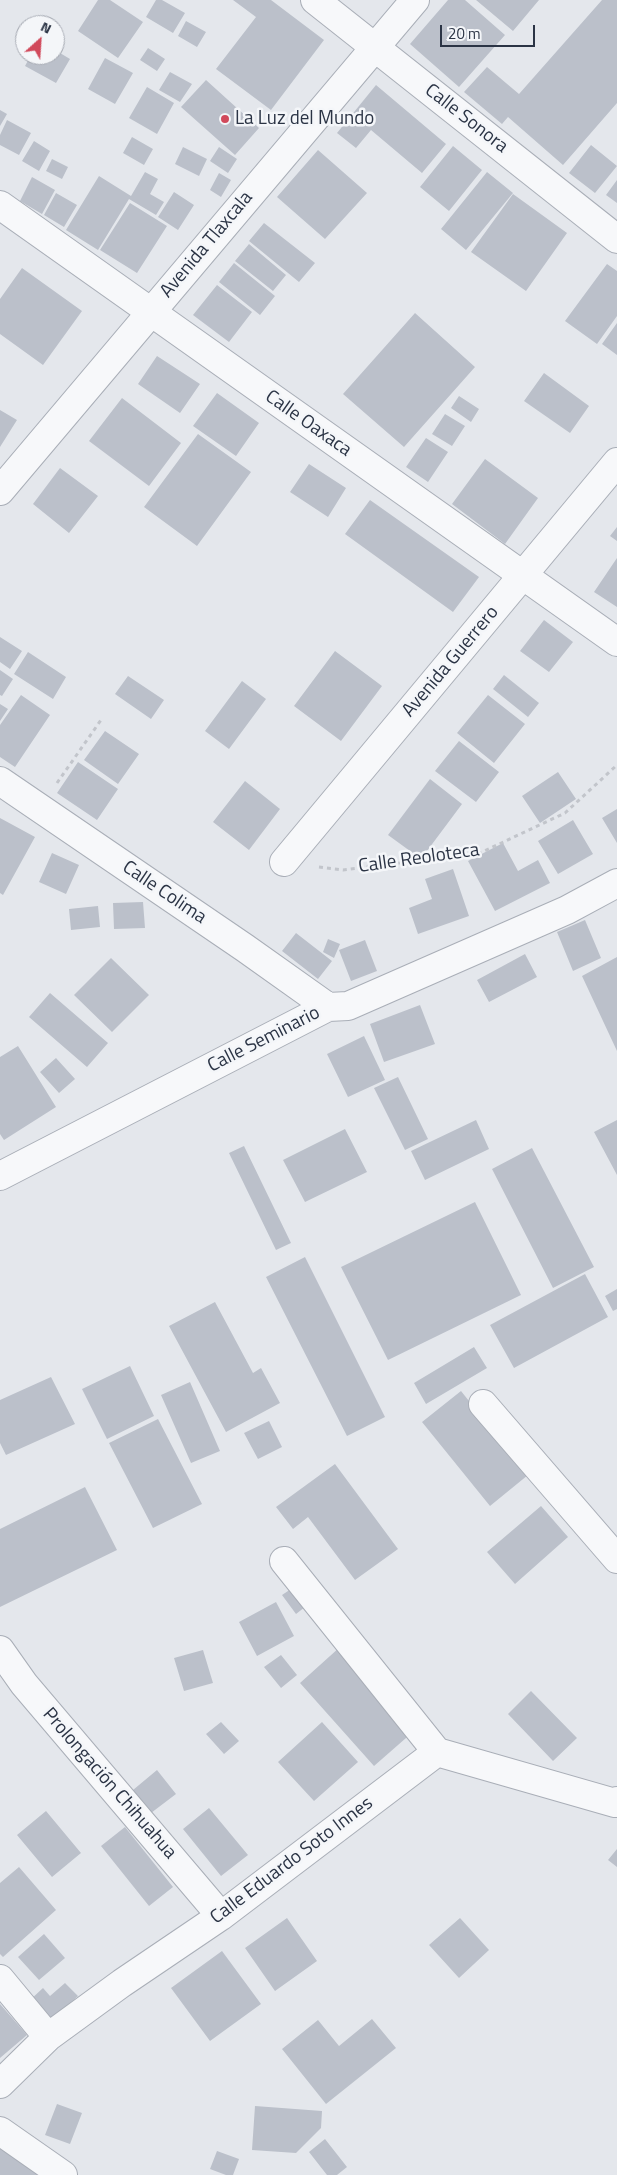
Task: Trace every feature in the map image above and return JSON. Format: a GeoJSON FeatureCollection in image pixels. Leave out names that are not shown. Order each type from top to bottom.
{"type":"FeatureCollection","features":[{"type":"Feature","properties":{"kind":"street","name":"Calle Sonora"},"geometry":{"type":"LineString","coordinates":[[315,0],[617,239]]}},
{"type":"Feature","properties":{"kind":"street","name":"Avenida Tlaxcala"},"geometry":{"type":"LineString","coordinates":[[0,490],[415,0]]}},
{"type":"Feature","properties":{"kind":"street","name":"Calle Oaxaca"},"geometry":{"type":"LineString","coordinates":[[0,205],[617,642]]}},
{"type":"Feature","properties":{"kind":"street","name":"Avenida Guerrero"},"geometry":{"type":"LineString","coordinates":[[284,862],[617,462]]}},
{"type":"Feature","properties":{"kind":"street","name":"Calle Colima"},"geometry":{"type":"LineString","coordinates":[[0,782],[328,1007]]}},
{"type":"Feature","properties":{"kind":"street","name":"Calle Seminario"},"geometry":{"type":"LineString","coordinates":[[0,1176],[328,1007],[348,1006],[567,910],[617,884]]}},
{"type":"Feature","properties":{"kind":"street"},"geometry":{"type":"LineString","coordinates":[[484,1404],[617,1558]]}},
{"type":"Feature","properties":{"kind":"street"},"geometry":{"type":"LineString","coordinates":[[284,1561],[437,1752],[614,1803],[617,1801]]}},
{"type":"Feature","properties":{"kind":"street","name":"Prolongación Chihuahua"},"geometry":{"type":"LineString","coordinates":[[0,1650],[24,1684],[221,1916]]}},
{"type":"Feature","properties":{"kind":"street","name":"Calle Eduardo Soto Innes"},"geometry":{"type":"LineString","coordinates":[[0,2084],[48,2037],[122,1982],[221,1916],[437,1752]]}},
{"type":"Feature","properties":{"kind":"street"},"geometry":{"type":"LineString","coordinates":[[0,1979],[48,2037]]}},
{"type":"Feature","properties":{"kind":"street"},"geometry":{"type":"LineString","coordinates":[[0,2131],[62,2175]]}},
{"type":"Feature","properties":{"kind":"path"},"geometry":{"type":"LineString","coordinates":[[40,808],[101,720]]}},
{"type":"Feature","properties":{"kind":"path","name":"Calle Reoloteca"},"geometry":{"type":"LineString","coordinates":[[284,862],[343,870],[480,853],[565,813],[617,765]]}},
{"type":"Feature","properties":{"kind":"building"},"geometry":{"type":"Polygon","coordinates":[[[98,0],[110,0],[143,22],[118,58],[78,31],[98,0]]]}},
{"type":"Feature","properties":{"kind":"building"},"geometry":{"type":"Polygon","coordinates":[[[156,0],[162,0],[185,13],[173,33],[146,17],[156,0]]]}},
{"type":"Feature","properties":{"kind":"building"},"geometry":{"type":"Polygon","coordinates":[[[233,0],[271,0],[324,40],[271,110],[216,69],[256,17],[233,0]]]}},
{"type":"Feature","properties":{"kind":"building"},"geometry":{"type":"Polygon","coordinates":[[[448,0],[465,0],[505,35],[459,87],[410,44],[448,0]]]}},
{"type":"Feature","properties":{"kind":"building"},"geometry":{"type":"Polygon","coordinates":[[[476,0],[539,0],[513,31],[476,0]]]}},
{"type":"Feature","properties":{"kind":"building"},"geometry":{"type":"Polygon","coordinates":[[[602,0],[617,0],[617,103],[563,165],[508,117],[502,124],[464,92],[487,67],[519,94],[602,0]]]}},
{"type":"Feature","properties":{"kind":"building"},"geometry":{"type":"Polygon","coordinates":[[[186,21],[206,32],[197,47],[178,36],[186,21]]]}},
{"type":"Feature","properties":{"kind":"building"},"geometry":{"type":"Polygon","coordinates":[[[148,48],[165,59],[157,71],[140,60],[148,48]]]}},
{"type":"Feature","properties":{"kind":"building"},"geometry":{"type":"Polygon","coordinates":[[[65,56],[70,59],[56,83],[25,66],[65,65],[65,56]]]}},
{"type":"Feature","properties":{"kind":"building"},"geometry":{"type":"Polygon","coordinates":[[[105,58],[133,73],[115,104],[88,89],[105,58]]]}},
{"type":"Feature","properties":{"kind":"building"},"geometry":{"type":"Polygon","coordinates":[[[170,72],[192,84],[180,102],[159,90],[170,72]]]}},
{"type":"Feature","properties":{"kind":"building"},"geometry":{"type":"Polygon","coordinates":[[[206,80],[259,128],[235,155],[181,107],[206,80]]]}},
{"type":"Feature","properties":{"kind":"building"},"geometry":{"type":"Polygon","coordinates":[[[376,85],[446,144],[422,173],[371,130],[356,148],[337,133],[376,85]]]}},
{"type":"Feature","properties":{"kind":"building"},"geometry":{"type":"Polygon","coordinates":[[[147,87],[174,103],[157,134],[129,118],[147,87]]]}},
{"type":"Feature","properties":{"kind":"building"},"geometry":{"type":"Polygon","coordinates":[[[0,110],[7,114],[0,126],[0,110]]]}},
{"type":"Feature","properties":{"kind":"building"},"geometry":{"type":"Polygon","coordinates":[[[7,120],[31,133],[19,155],[0,145],[0,135],[7,120]]]}},
{"type":"Feature","properties":{"kind":"building"},"geometry":{"type":"Polygon","coordinates":[[[132,137],[153,149],[144,165],[123,153],[132,137]]]}},
{"type":"Feature","properties":{"kind":"building"},"geometry":{"type":"Polygon","coordinates":[[[34,141],[50,151],[39,171],[22,161],[34,141]]]}},
{"type":"Feature","properties":{"kind":"building"},"geometry":{"type":"Polygon","coordinates":[[[591,145],[617,166],[595,193],[569,173],[591,145]]]}},
{"type":"Feature","properties":{"kind":"building"},"geometry":{"type":"Polygon","coordinates":[[[453,146],[482,170],[449,211],[420,187],[453,146]]]}},
{"type":"Feature","properties":{"kind":"building"},"geometry":{"type":"Polygon","coordinates":[[[183,147],[207,159],[199,176],[175,164],[183,147]]]}},
{"type":"Feature","properties":{"kind":"building"},"geometry":{"type":"Polygon","coordinates":[[[219,147],[237,159],[228,173],[210,161],[219,147]]]}},
{"type":"Feature","properties":{"kind":"building"},"geometry":{"type":"Polygon","coordinates":[[[318,150],[367,193],[325,239],[277,197],[318,150]]]}},
{"type":"Feature","properties":{"kind":"building"},"geometry":{"type":"Polygon","coordinates":[[[52,159],[68,167],[62,179],[46,171],[52,159]]]}},
{"type":"Feature","properties":{"kind":"building"},"geometry":{"type":"Polygon","coordinates":[[[145,172],[158,179],[150,194],[164,202],[156,215],[129,199],[98,250],[66,230],[99,176],[131,196],[145,172]]]}},
{"type":"Feature","properties":{"kind":"building"},"geometry":{"type":"Polygon","coordinates":[[[487,172],[513,193],[466,250],[441,229],[487,172]]]}},
{"type":"Feature","properties":{"kind":"building"},"geometry":{"type":"Polygon","coordinates":[[[219,173],[231,180],[221,197],[210,190],[219,173]]]}},
{"type":"Feature","properties":{"kind":"building"},"geometry":{"type":"Polygon","coordinates":[[[32,177],[55,190],[42,214],[20,201],[32,177]]]}},
{"type":"Feature","properties":{"kind":"building"},"geometry":{"type":"Polygon","coordinates":[[[617,180],[617,203],[606,195],[617,180]]]}},
{"type":"Feature","properties":{"kind":"building"},"geometry":{"type":"Polygon","coordinates":[[[174,192],[194,205],[178,230],[158,217],[174,192]]]}},
{"type":"Feature","properties":{"kind":"building"},"geometry":{"type":"Polygon","coordinates":[[[56,193],[77,205],[64,227],[44,215],[56,193]]]}},
{"type":"Feature","properties":{"kind":"building"},"geometry":{"type":"Polygon","coordinates":[[[513,194],[567,233],[526,291],[471,252],[513,194]]]}},
{"type":"Feature","properties":{"kind":"building"},"geometry":{"type":"Polygon","coordinates":[[[130,203],[167,226],[137,273],[100,250],[130,203]]]}},
{"type":"Feature","properties":{"kind":"building"},"geometry":{"type":"Polygon","coordinates":[[[264,223],[315,263],[299,282],[249,241],[264,223]]]}},
{"type":"Feature","properties":{"kind":"building"},"geometry":{"type":"Polygon","coordinates":[[[249,244],[286,275],[273,291],[235,261],[249,244]]]}},
{"type":"Feature","properties":{"kind":"building"},"geometry":{"type":"Polygon","coordinates":[[[234,263],[275,296],[260,315],[219,282],[234,263]]]}},
{"type":"Feature","properties":{"kind":"building"},"geometry":{"type":"Polygon","coordinates":[[[607,264],[617,271],[617,316],[597,344],[565,321],[607,264]]]}},
{"type":"Feature","properties":{"kind":"building"},"geometry":{"type":"Polygon","coordinates":[[[22,268],[82,311],[43,365],[0,334],[0,299],[22,268]]]}},
{"type":"Feature","properties":{"kind":"building"},"geometry":{"type":"Polygon","coordinates":[[[217,285],[252,312],[229,342],[193,315],[217,285]]]}},
{"type":"Feature","properties":{"kind":"building"},"geometry":{"type":"Polygon","coordinates":[[[415,313],[475,367],[404,447],[343,394],[415,313]]]}},
{"type":"Feature","properties":{"kind":"building"},"geometry":{"type":"Polygon","coordinates":[[[617,323],[617,355],[602,344],[617,323]]]}},
{"type":"Feature","properties":{"kind":"building"},"geometry":{"type":"Polygon","coordinates":[[[157,356],[200,384],[180,413],[138,384],[157,356]]]}},
{"type":"Feature","properties":{"kind":"building"},"geometry":{"type":"Polygon","coordinates":[[[544,373],[589,406],[570,433],[524,401],[544,373]]]}},
{"type":"Feature","properties":{"kind":"building"},"geometry":{"type":"Polygon","coordinates":[[[217,393],[259,423],[236,456],[193,426],[217,393]]]}},
{"type":"Feature","properties":{"kind":"building"},"geometry":{"type":"Polygon","coordinates":[[[459,396],[479,409],[471,422],[451,408],[459,396]]]}},
{"type":"Feature","properties":{"kind":"building"},"geometry":{"type":"Polygon","coordinates":[[[122,398],[181,443],[149,486],[89,441],[122,398]]]}},
{"type":"Feature","properties":{"kind":"building"},"geometry":{"type":"Polygon","coordinates":[[[0,410],[17,420],[0,447],[0,410]]]}},
{"type":"Feature","properties":{"kind":"building"},"geometry":{"type":"Polygon","coordinates":[[[445,414],[465,426],[452,446],[432,434],[445,414]]]}},
{"type":"Feature","properties":{"kind":"building"},"geometry":{"type":"Polygon","coordinates":[[[198,434],[251,472],[197,546],[144,507],[198,434]]]}},
{"type":"Feature","properties":{"kind":"building"},"geometry":{"type":"Polygon","coordinates":[[[426,438],[448,452],[428,482],[406,467],[426,438]]]}},
{"type":"Feature","properties":{"kind":"building"},"geometry":{"type":"Polygon","coordinates":[[[485,459],[538,498],[505,544],[452,504],[485,459]]]}},
{"type":"Feature","properties":{"kind":"building"},"geometry":{"type":"Polygon","coordinates":[[[309,464],[346,488],[328,517],[290,492],[309,464]]]}},
{"type":"Feature","properties":{"kind":"building"},"geometry":{"type":"Polygon","coordinates":[[[60,468],[98,496],[69,533],[33,504],[60,468]]]}},
{"type":"Feature","properties":{"kind":"building"},"geometry":{"type":"Polygon","coordinates":[[[370,500],[479,577],[453,612],[345,534],[370,500]]]}},
{"type":"Feature","properties":{"kind":"building"},"geometry":{"type":"Polygon","coordinates":[[[617,527],[617,541],[610,536],[617,527]]]}},
{"type":"Feature","properties":{"kind":"building"},"geometry":{"type":"Polygon","coordinates":[[[617,558],[617,607],[594,592],[617,558]]]}},
{"type":"Feature","properties":{"kind":"building"},"geometry":{"type":"Polygon","coordinates":[[[544,620],[573,642],[549,672],[520,651],[544,620]]]}},
{"type":"Feature","properties":{"kind":"building"},"geometry":{"type":"Polygon","coordinates":[[[0,637],[22,651],[10,669],[0,662],[0,637]]]}},
{"type":"Feature","properties":{"kind":"building"},"geometry":{"type":"Polygon","coordinates":[[[335,651],[382,686],[341,741],[294,706],[335,651]]]}},
{"type":"Feature","properties":{"kind":"building"},"geometry":{"type":"Polygon","coordinates":[[[28,652],[66,677],[53,699],[14,674],[28,652]]]}},
{"type":"Feature","properties":{"kind":"building"},"geometry":{"type":"Polygon","coordinates":[[[0,670],[13,679],[2,696],[0,695],[0,670]]]}},
{"type":"Feature","properties":{"kind":"building"},"geometry":{"type":"Polygon","coordinates":[[[504,675],[539,703],[528,717],[493,689],[504,675]]]}},
{"type":"Feature","properties":{"kind":"building"},"geometry":{"type":"Polygon","coordinates":[[[128,676],[164,700],[151,719],[115,694],[128,676]]]}},
{"type":"Feature","properties":{"kind":"building"},"geometry":{"type":"Polygon","coordinates":[[[242,681],[266,699],[229,749],[205,731],[242,681]]]}},
{"type":"Feature","properties":{"kind":"building"},"geometry":{"type":"Polygon","coordinates":[[[21,695],[50,715],[15,767],[0,757],[0,725],[21,695]]]}},
{"type":"Feature","properties":{"kind":"building"},"geometry":{"type":"Polygon","coordinates":[[[488,695],[525,724],[494,763],[457,733],[488,695]]]}},
{"type":"Feature","properties":{"kind":"building"},"geometry":{"type":"Polygon","coordinates":[[[0,704],[8,709],[0,721],[0,704]]]}},
{"type":"Feature","properties":{"kind":"building"},"geometry":{"type":"Polygon","coordinates":[[[105,731],[139,754],[118,784],[84,760],[105,731]]]}},
{"type":"Feature","properties":{"kind":"building"},"geometry":{"type":"Polygon","coordinates":[[[459,741],[499,772],[476,802],[435,771],[459,741]]]}},
{"type":"Feature","properties":{"kind":"building"},"geometry":{"type":"Polygon","coordinates":[[[78,762],[118,789],[97,820],[57,793],[78,762]]]}},
{"type":"Feature","properties":{"kind":"building"},"geometry":{"type":"Polygon","coordinates":[[[558,772],[576,799],[540,823],[522,796],[558,772]]]}},
{"type":"Feature","properties":{"kind":"building"},"geometry":{"type":"Polygon","coordinates":[[[430,779],[462,804],[421,859],[388,835],[430,779]]]}},
{"type":"Feature","properties":{"kind":"building"},"geometry":{"type":"Polygon","coordinates":[[[245,781],[280,809],[249,850],[213,822],[245,781]]]}},
{"type":"Feature","properties":{"kind":"building"},"geometry":{"type":"Polygon","coordinates":[[[617,809],[617,843],[602,818],[617,809]]]}},
{"type":"Feature","properties":{"kind":"building"},"geometry":{"type":"Polygon","coordinates":[[[0,818],[35,837],[3,895],[0,893],[0,818]]]}},
{"type":"Feature","properties":{"kind":"building"},"geometry":{"type":"Polygon","coordinates":[[[573,820],[593,854],[558,874],[538,841],[573,820]]]}},
{"type":"Feature","properties":{"kind":"building"},"geometry":{"type":"Polygon","coordinates":[[[503,843],[518,871],[538,860],[550,883],[495,911],[468,861],[503,843]]]}},
{"type":"Feature","properties":{"kind":"building"},"geometry":{"type":"Polygon","coordinates":[[[52,853],[79,865],[66,894],[39,882],[52,853]]]}},
{"type":"Feature","properties":{"kind":"building"},"geometry":{"type":"Polygon","coordinates":[[[453,869],[469,916],[418,934],[409,908],[432,899],[425,879],[453,869]]]}},
{"type":"Feature","properties":{"kind":"building"},"geometry":{"type":"Polygon","coordinates":[[[143,902],[145,928],[114,929],[113,903],[143,902]]]}},
{"type":"Feature","properties":{"kind":"building"},"geometry":{"type":"Polygon","coordinates":[[[98,906],[100,927],[71,930],[69,909],[98,906]]]}},
{"type":"Feature","properties":{"kind":"building"},"geometry":{"type":"Polygon","coordinates":[[[585,920],[601,958],[573,971],[557,932],[585,920]]]}},
{"type":"Feature","properties":{"kind":"building"},"geometry":{"type":"Polygon","coordinates":[[[296,933],[332,961],[318,979],[282,951],[296,933]]]}},
{"type":"Feature","properties":{"kind":"building"},"geometry":{"type":"Polygon","coordinates":[[[328,939],[340,944],[334,958],[323,952],[328,939]]]}},
{"type":"Feature","properties":{"kind":"building"},"geometry":{"type":"Polygon","coordinates":[[[365,940],[377,971],[351,981],[339,950],[365,940]]]}},
{"type":"Feature","properties":{"kind":"building"},"geometry":{"type":"Polygon","coordinates":[[[525,954],[537,977],[489,1002],[477,980],[525,954]]]}},
{"type":"Feature","properties":{"kind":"building"},"geometry":{"type":"Polygon","coordinates":[[[617,957],[617,1051],[582,976],[617,957]]]}},
{"type":"Feature","properties":{"kind":"building"},"geometry":{"type":"Polygon","coordinates":[[[111,958],[149,995],[112,1032],[74,995],[111,958]]]}},
{"type":"Feature","properties":{"kind":"building"},"geometry":{"type":"Polygon","coordinates":[[[50,993],[108,1043],[87,1067],[29,1017],[50,993]]]}},
{"type":"Feature","properties":{"kind":"building"},"geometry":{"type":"Polygon","coordinates":[[[420,1005],[435,1044],[384,1062],[370,1024],[420,1005]]]}},
{"type":"Feature","properties":{"kind":"building"},"geometry":{"type":"Polygon","coordinates":[[[364,1036],[385,1080],[348,1097],[327,1054],[364,1036]]]}},
{"type":"Feature","properties":{"kind":"building"},"geometry":{"type":"Polygon","coordinates":[[[18,1046],[56,1107],[4,1140],[0,1134],[0,1057],[18,1046]]]}},
{"type":"Feature","properties":{"kind":"building"},"geometry":{"type":"Polygon","coordinates":[[[56,1058],[75,1079],[59,1093],[40,1072],[56,1058]]]}},
{"type":"Feature","properties":{"kind":"building"},"geometry":{"type":"Polygon","coordinates":[[[398,1077],[428,1139],[405,1150],[374,1088],[398,1077]]]}},
{"type":"Feature","properties":{"kind":"building"},"geometry":{"type":"Polygon","coordinates":[[[476,1120],[489,1149],[425,1180],[411,1151],[476,1120]]]}},
{"type":"Feature","properties":{"kind":"building"},"geometry":{"type":"Polygon","coordinates":[[[617,1120],[617,1175],[594,1132],[617,1120]]]}},
{"type":"Feature","properties":{"kind":"building"},"geometry":{"type":"Polygon","coordinates":[[[345,1129],[367,1172],[305,1202],[283,1160],[345,1129]]]}},
{"type":"Feature","properties":{"kind":"building"},"geometry":{"type":"Polygon","coordinates":[[[244,1146],[291,1243],[276,1250],[229,1153],[244,1146]]]}},
{"type":"Feature","properties":{"kind":"building"},"geometry":{"type":"Polygon","coordinates":[[[532,1148],[594,1267],[553,1288],[492,1169],[532,1148]]]}},
{"type":"Feature","properties":{"kind":"building"},"geometry":{"type":"Polygon","coordinates":[[[475,1202],[521,1295],[388,1360],[341,1267],[475,1202]]]}},
{"type":"Feature","properties":{"kind":"building"},"geometry":{"type":"Polygon","coordinates":[[[305,1257],[385,1417],[347,1436],[266,1277],[305,1257]]]}},
{"type":"Feature","properties":{"kind":"building"},"geometry":{"type":"Polygon","coordinates":[[[585,1274],[608,1317],[514,1368],[490,1325],[585,1274]]]}},
{"type":"Feature","properties":{"kind":"building"},"geometry":{"type":"Polygon","coordinates":[[[617,1289],[617,1309],[613,1311],[605,1296],[617,1289]]]}},
{"type":"Feature","properties":{"kind":"building"},"geometry":{"type":"Polygon","coordinates":[[[215,1302],[253,1373],[261,1368],[280,1403],[226,1432],[169,1326],[215,1302]]]}},
{"type":"Feature","properties":{"kind":"building"},"geometry":{"type":"Polygon","coordinates":[[[474,1347],[487,1368],[426,1404],[414,1383],[474,1347]]]}},
{"type":"Feature","properties":{"kind":"building"},"geometry":{"type":"Polygon","coordinates":[[[130,1366],[154,1416],[107,1439],[82,1389],[130,1366]]]}},
{"type":"Feature","properties":{"kind":"building"},"geometry":{"type":"Polygon","coordinates":[[[51,1377],[75,1424],[6,1455],[0,1443],[0,1400],[51,1377]]]}},
{"type":"Feature","properties":{"kind":"building"},"geometry":{"type":"Polygon","coordinates":[[[190,1382],[220,1451],[191,1463],[161,1395],[190,1382]]]}},
{"type":"Feature","properties":{"kind":"building"},"geometry":{"type":"Polygon","coordinates":[[[461,1391],[528,1475],[490,1506],[422,1422],[461,1391]]]}},
{"type":"Feature","properties":{"kind":"building"},"geometry":{"type":"Polygon","coordinates":[[[158,1419],[202,1504],[153,1528],[109,1443],[158,1419]]]}},
{"type":"Feature","properties":{"kind":"building"},"geometry":{"type":"Polygon","coordinates":[[[269,1421],[282,1447],[258,1459],[244,1433],[269,1421]]]}},
{"type":"Feature","properties":{"kind":"building"},"geometry":{"type":"Polygon","coordinates":[[[335,1464],[398,1549],[355,1580],[308,1517],[293,1529],[276,1507],[335,1464]]]}},
{"type":"Feature","properties":{"kind":"building"},"geometry":{"type":"Polygon","coordinates":[[[85,1487],[117,1550],[0,1607],[0,1529],[85,1487]]]}},
{"type":"Feature","properties":{"kind":"building"},"geometry":{"type":"Polygon","coordinates":[[[541,1506],[568,1537],[515,1584],[487,1552],[541,1506]]]}},
{"type":"Feature","properties":{"kind":"building"},"geometry":{"type":"Polygon","coordinates":[[[291,1589],[305,1607],[296,1614],[282,1595],[291,1589]]]}},
{"type":"Feature","properties":{"kind":"building"},"geometry":{"type":"Polygon","coordinates":[[[276,1602],[294,1636],[257,1656],[239,1622],[276,1602]]]}},
{"type":"Feature","properties":{"kind":"building"},"geometry":{"type":"Polygon","coordinates":[[[340,1647],[414,1731],[374,1766],[300,1683],[340,1647]]]}},
{"type":"Feature","properties":{"kind":"building"},"geometry":{"type":"Polygon","coordinates":[[[203,1650],[213,1683],[184,1691],[174,1658],[203,1650]]]}},
{"type":"Feature","properties":{"kind":"building"},"geometry":{"type":"Polygon","coordinates":[[[281,1655],[297,1675],[281,1688],[264,1667],[281,1655]]]}},
{"type":"Feature","properties":{"kind":"building"},"geometry":{"type":"Polygon","coordinates":[[[531,1691],[577,1738],[553,1761],[508,1714],[531,1691]]]}},
{"type":"Feature","properties":{"kind":"building"},"geometry":{"type":"Polygon","coordinates":[[[221,1722],[239,1741],[224,1754],[206,1734],[221,1722]]]}},
{"type":"Feature","properties":{"kind":"building"},"geometry":{"type":"Polygon","coordinates":[[[322,1722],[358,1762],[314,1801],[278,1762],[322,1722]]]}},
{"type":"Feature","properties":{"kind":"building"},"geometry":{"type":"Polygon","coordinates":[[[157,1770],[176,1794],[151,1813],[133,1790],[157,1770]]]}},
{"type":"Feature","properties":{"kind":"building"},"geometry":{"type":"Polygon","coordinates":[[[209,1808],[248,1855],[221,1876],[183,1829],[209,1808]]]}},
{"type":"Feature","properties":{"kind":"building"},"geometry":{"type":"Polygon","coordinates":[[[46,1811],[81,1853],[52,1877],[17,1835],[46,1811]]]}},
{"type":"Feature","properties":{"kind":"building"},"geometry":{"type":"Polygon","coordinates":[[[125,1827],[173,1887],[149,1906],[101,1846],[125,1827]]]}},
{"type":"Feature","properties":{"kind":"building"},"geometry":{"type":"Polygon","coordinates":[[[617,1849],[617,1867],[608,1860],[617,1849]]]}},
{"type":"Feature","properties":{"kind":"building"},"geometry":{"type":"Polygon","coordinates":[[[19,1867],[56,1910],[3,1957],[0,1954],[0,1883],[19,1867]]]}},
{"type":"Feature","properties":{"kind":"building"},"geometry":{"type":"Polygon","coordinates":[[[287,1918],[317,1961],[275,1991],[245,1948],[287,1918]]]}},
{"type":"Feature","properties":{"kind":"building"},"geometry":{"type":"Polygon","coordinates":[[[460,1918],[489,1950],[459,1978],[429,1945],[460,1918]]]}},
{"type":"Feature","properties":{"kind":"building"},"geometry":{"type":"Polygon","coordinates":[[[44,1934],[65,1958],[39,1980],[18,1957],[44,1934]]]}},
{"type":"Feature","properties":{"kind":"building"},"geometry":{"type":"Polygon","coordinates":[[[222,1951],[261,2004],[210,2041],[171,1988],[222,1951]]]}},
{"type":"Feature","properties":{"kind":"building"},"geometry":{"type":"Polygon","coordinates":[[[65,1983],[78,1996],[49,2023],[29,2001],[43,1988],[50,1996],[65,1983]]]}},
{"type":"Feature","properties":{"kind":"building"},"geometry":{"type":"Polygon","coordinates":[[[0,2004],[27,2035],[0,2058],[0,2004]]]}},
{"type":"Feature","properties":{"kind":"building"},"geometry":{"type":"Polygon","coordinates":[[[372,2019],[396,2048],[326,2104],[282,2049],[318,2020],[339,2046],[372,2019]]]}},
{"type":"Feature","properties":{"kind":"building"},"geometry":{"type":"Polygon","coordinates":[[[57,2104],[82,2113],[70,2144],[45,2135],[57,2104]]]}},
{"type":"Feature","properties":{"kind":"building"},"geometry":{"type":"Polygon","coordinates":[[[255,2106],[322,2111],[321,2128],[296,2153],[252,2150],[255,2106]]]}},
{"type":"Feature","properties":{"kind":"building"},"geometry":{"type":"Polygon","coordinates":[[[325,2139],[347,2167],[337,2175],[327,2175],[309,2152],[325,2139]]]}},
{"type":"Feature","properties":{"kind":"building"},"geometry":{"type":"Polygon","coordinates":[[[0,2144],[48,2175],[0,2175],[0,2144]]]}},
{"type":"Feature","properties":{"kind":"building"},"geometry":{"type":"Polygon","coordinates":[[[217,2151],[239,2159],[233,2175],[226,2175],[210,2169],[217,2151]]]}},
{"type":"Feature","properties":{"kind":"place","name":"La Luz del Mundo"},"geometry":{"type":"Point","coordinates":[225,119]}}]}
